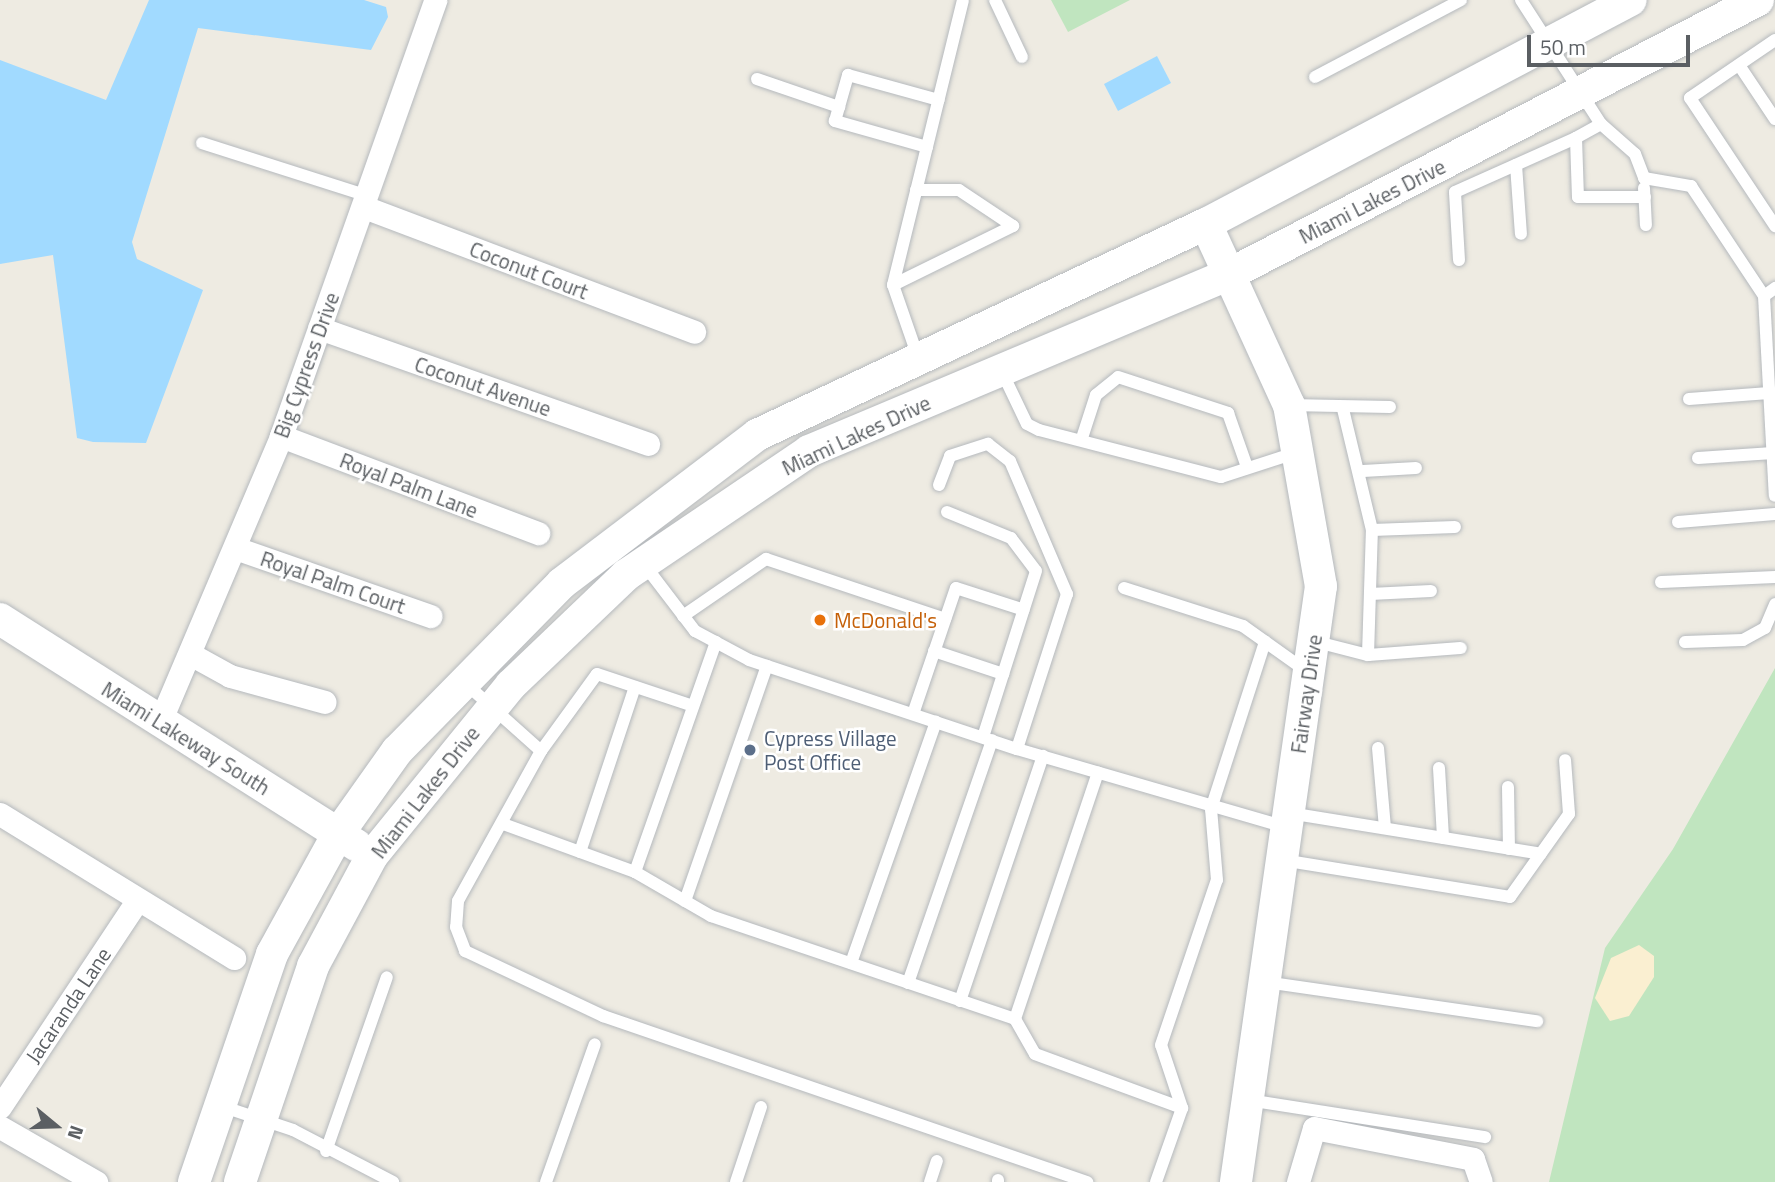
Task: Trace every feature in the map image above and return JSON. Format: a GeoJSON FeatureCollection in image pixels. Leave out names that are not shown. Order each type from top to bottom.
{"type":"FeatureCollection","features":[{"type":"Feature","properties":{"kind":"main road","name":"Miami Lakes Drive"},"geometry":{"type":"LineString","coordinates":[[194,1182],[218,1105],[272,954],[338,834],[397,751],[562,583],[757,435],[918,357],[1206,224],[1632,0]]}},
{"type":"Feature","properties":{"kind":"main road","name":"Miami Lakes Drive"},"geometry":{"type":"LineString","coordinates":[[240,1182],[257,1117],[313,966],[373,856],[492,709],[642,563],[810,451],[1003,374],[1228,275],[1758,0]]}},
{"type":"Feature","properties":{"kind":"main road","name":"Fairway Drive"},"geometry":{"type":"LineString","coordinates":[[1206,224],[1289,405],[1301,451],[1321,586],[1236,1182]]}},
{"type":"Feature","properties":{"kind":"main road","name":"Miami Lakeway South"},"geometry":{"type":"LineString","coordinates":[[0,619],[159,724],[373,856]]}},
{"type":"Feature","properties":{"kind":"street","name":"Big Cypress Drive"},"geometry":{"type":"LineString","coordinates":[[159,724],[192,655],[281,436],[366,202],[435,0]]}},
{"type":"Feature","properties":{"kind":"street","name":"Coconut Court"},"geometry":{"type":"LineString","coordinates":[[366,202],[694,332]]}},
{"type":"Feature","properties":{"kind":"street","name":"Coconut Avenue"},"geometry":{"type":"LineString","coordinates":[[318,328],[648,444]]}},
{"type":"Feature","properties":{"kind":"street","name":"Royal Palm Lane"},"geometry":{"type":"LineString","coordinates":[[281,436],[538,533]]}},
{"type":"Feature","properties":{"kind":"street","name":"Royal Palm Court"},"geometry":{"type":"LineString","coordinates":[[235,548],[430,616]]}},
{"type":"Feature","properties":{"kind":"street"},"geometry":{"type":"LineString","coordinates":[[192,655],[230,676],[325,702]]}},
{"type":"Feature","properties":{"kind":"street"},"geometry":{"type":"LineString","coordinates":[[0,814],[136,902],[234,958]]}},
{"type":"Feature","properties":{"kind":"street","name":"Jacaranda Lane"},"geometry":{"type":"LineString","coordinates":[[0,1107],[136,902]]}},
{"type":"Feature","properties":{"kind":"street"},"geometry":{"type":"LineString","coordinates":[[0,1127],[96,1182]]}},
{"type":"Feature","properties":{"kind":"street"},"geometry":{"type":"LineString","coordinates":[[1298,1182],[1314,1128],[1473,1159],[1481,1182]]}},
{"type":"Feature","properties":{"kind":"lane"},"geometry":{"type":"LineString","coordinates":[[918,357],[893,285],[963,0]]}},
{"type":"Feature","properties":{"kind":"lane"},"geometry":{"type":"LineString","coordinates":[[995,0],[1022,57]]}},
{"type":"Feature","properties":{"kind":"lane"},"geometry":{"type":"LineString","coordinates":[[1315,77],[1461,0]]}},
{"type":"Feature","properties":{"kind":"lane"},"geometry":{"type":"LineString","coordinates":[[1521,0],[1550,41],[1580,94],[1601,124],[1634,154],[1644,178],[1646,225]]}},
{"type":"Feature","properties":{"kind":"lane"},"geometry":{"type":"LineString","coordinates":[[1775,40],[1690,98],[1775,226]]}},
{"type":"Feature","properties":{"kind":"lane"},"geometry":{"type":"LineString","coordinates":[[1739,65],[1775,119]]}},
{"type":"Feature","properties":{"kind":"lane"},"geometry":{"type":"LineString","coordinates":[[927,147],[835,121],[848,75],[939,100]]}},
{"type":"Feature","properties":{"kind":"lane"},"geometry":{"type":"LineString","coordinates":[[757,79],[839,107]]}},
{"type":"Feature","properties":{"kind":"lane"},"geometry":{"type":"LineString","coordinates":[[1459,260],[1455,192],[1576,138],[1601,124]]}},
{"type":"Feature","properties":{"kind":"lane"},"geometry":{"type":"LineString","coordinates":[[1576,138],[1578,197],[1645,197]]}},
{"type":"Feature","properties":{"kind":"lane"},"geometry":{"type":"LineString","coordinates":[[202,143],[366,202]]}},
{"type":"Feature","properties":{"kind":"lane"},"geometry":{"type":"LineString","coordinates":[[1516,165],[1521,234]]}},
{"type":"Feature","properties":{"kind":"lane"},"geometry":{"type":"LineString","coordinates":[[1644,178],[1691,186],[1770,292],[1769,393],[1775,496]]}},
{"type":"Feature","properties":{"kind":"lane"},"geometry":{"type":"LineString","coordinates":[[893,285],[1013,226],[959,190],[916,190]]}},
{"type":"Feature","properties":{"kind":"lane"},"geometry":{"type":"LineString","coordinates":[[1003,374],[1027,424],[1221,477],[1301,451]]}},
{"type":"Feature","properties":{"kind":"lane"},"geometry":{"type":"LineString","coordinates":[[1082,438],[1096,395],[1118,377],[1228,413],[1247,467]]}},
{"type":"Feature","properties":{"kind":"lane"},"geometry":{"type":"LineString","coordinates":[[1689,399],[1769,393]]}},
{"type":"Feature","properties":{"kind":"lane"},"geometry":{"type":"LineString","coordinates":[[1289,405],[1343,409],[1390,407]]}},
{"type":"Feature","properties":{"kind":"lane"},"geometry":{"type":"LineString","coordinates":[[1343,409],[1363,471],[1372,530],[1368,655]]}},
{"type":"Feature","properties":{"kind":"lane"},"geometry":{"type":"LineString","coordinates":[[939,485],[950,456],[988,443],[1010,461],[1067,594],[1017,749]]}},
{"type":"Feature","properties":{"kind":"lane"},"geometry":{"type":"LineString","coordinates":[[1698,458],[1773,453]]}},
{"type":"Feature","properties":{"kind":"lane"},"geometry":{"type":"LineString","coordinates":[[1363,471],[1416,468]]}},
{"type":"Feature","properties":{"kind":"lane"},"geometry":{"type":"LineString","coordinates":[[908,983],[987,738],[1003,674],[1036,571],[1011,538],[947,512]]}},
{"type":"Feature","properties":{"kind":"lane"},"geometry":{"type":"LineString","coordinates":[[1678,522],[1775,514]]}},
{"type":"Feature","properties":{"kind":"lane"},"geometry":{"type":"LineString","coordinates":[[1372,530],[1455,527]]}},
{"type":"Feature","properties":{"kind":"lane"},"geometry":{"type":"LineString","coordinates":[[624,538],[683,616],[716,642],[767,666],[1017,749],[1211,809],[1288,820],[1385,828],[1541,854]]}},
{"type":"Feature","properties":{"kind":"lane"},"geometry":{"type":"LineString","coordinates":[[683,616],[766,559],[945,619]]}},
{"type":"Feature","properties":{"kind":"lane"},"geometry":{"type":"LineString","coordinates":[[1661,582],[1775,577]]}},
{"type":"Feature","properties":{"kind":"lane"},"geometry":{"type":"LineString","coordinates":[[913,714],[956,587],[1024,610]]}},
{"type":"Feature","properties":{"kind":"lane"},"geometry":{"type":"LineString","coordinates":[[1124,588],[1243,626],[1309,673]]}},
{"type":"Feature","properties":{"kind":"lane"},"geometry":{"type":"LineString","coordinates":[[1370,594],[1431,591]]}},
{"type":"Feature","properties":{"kind":"lane"},"geometry":{"type":"LineString","coordinates":[[1685,642],[1743,640],[1765,628],[1775,604]]}},
{"type":"Feature","properties":{"kind":"lane"},"geometry":{"type":"LineString","coordinates":[[1313,641],[1368,655],[1461,648]]}},
{"type":"Feature","properties":{"kind":"lane"},"geometry":{"type":"LineString","coordinates":[[635,872],[716,642]]}},
{"type":"Feature","properties":{"kind":"lane"},"geometry":{"type":"LineString","coordinates":[[1156,1182],[1182,1108],[1161,1045],[1217,880],[1211,809],[1265,642]]}},
{"type":"Feature","properties":{"kind":"lane"},"geometry":{"type":"LineString","coordinates":[[934,651],[1003,674]]}},
{"type":"Feature","properties":{"kind":"lane"},"geometry":{"type":"LineString","coordinates":[[685,901],[767,666]]}},
{"type":"Feature","properties":{"kind":"lane"},"geometry":{"type":"LineString","coordinates":[[694,706],[597,674],[541,751],[458,901],[456,927],[465,951],[489,967],[603,1016],[1087,1182]]}},
{"type":"Feature","properties":{"kind":"lane"},"geometry":{"type":"LineString","coordinates":[[463,681],[541,751]]}},
{"type":"Feature","properties":{"kind":"lane"},"geometry":{"type":"LineString","coordinates":[[580,852],[635,687]]}},
{"type":"Feature","properties":{"kind":"lane"},"geometry":{"type":"LineString","coordinates":[[851,963],[936,721]]}},
{"type":"Feature","properties":{"kind":"lane"},"geometry":{"type":"LineString","coordinates":[[1378,748],[1385,828]]}},
{"type":"Feature","properties":{"kind":"lane"},"geometry":{"type":"LineString","coordinates":[[960,1001],[1043,756]]}},
{"type":"Feature","properties":{"kind":"lane"},"geometry":{"type":"LineString","coordinates":[[1282,860],[1510,897],[1569,814],[1565,760]]}},
{"type":"Feature","properties":{"kind":"lane"},"geometry":{"type":"LineString","coordinates":[[1439,768],[1443,838]]}},
{"type":"Feature","properties":{"kind":"lane"},"geometry":{"type":"LineString","coordinates":[[1015,1019],[1098,773]]}},
{"type":"Feature","properties":{"kind":"lane"},"geometry":{"type":"LineString","coordinates":[[1508,787],[1509,849]]}},
{"type":"Feature","properties":{"kind":"lane"},"geometry":{"type":"LineString","coordinates":[[503,824],[635,872],[711,916],[1015,1019],[1035,1054],[1182,1108]]}},
{"type":"Feature","properties":{"kind":"lane"},"geometry":{"type":"LineString","coordinates":[[326,1151],[387,977]]}},
{"type":"Feature","properties":{"kind":"lane"},"geometry":{"type":"LineString","coordinates":[[1265,982],[1537,1021]]}},
{"type":"Feature","properties":{"kind":"lane"},"geometry":{"type":"LineString","coordinates":[[547,1182],[595,1044]]}},
{"type":"Feature","properties":{"kind":"lane"},"geometry":{"type":"LineString","coordinates":[[1248,1100],[1485,1137]]}},
{"type":"Feature","properties":{"kind":"lane"},"geometry":{"type":"LineString","coordinates":[[218,1105],[257,1117],[393,1182]]}},
{"type":"Feature","properties":{"kind":"lane"},"geometry":{"type":"LineString","coordinates":[[736,1182],[761,1107]]}},
{"type":"Feature","properties":{"kind":"lane"},"geometry":{"type":"LineString","coordinates":[[930,1182],[937,1161]]}},
{"type":"Feature","properties":{"kind":"green space"},"geometry":{"type":"Polygon","coordinates":[[[1051,0],[1130,0],[1068,32],[1051,0]]]}},
{"type":"Feature","properties":{"kind":"green space"},"geometry":{"type":"Polygon","coordinates":[[[1775,668],[1775,1182],[1549,1182],[1605,948],[1673,849],[1775,668]]]}},
{"type":"Feature","properties":{"kind":"sand"},"geometry":{"type":"Polygon","coordinates":[[[1639,945],[1654,956],[1654,977],[1629,1016],[1610,1021],[1595,998],[1611,958],[1639,945]]]}},
{"type":"Feature","properties":{"kind":"water"},"geometry":{"type":"Polygon","coordinates":[[[149,0],[364,0],[386,7],[388,17],[371,50],[198,28],[132,242],[137,259],[203,290],[146,443],[93,442],[77,438],[53,255],[0,264],[0,60],[106,100],[149,0]]]}},
{"type":"Feature","properties":{"kind":"water"},"geometry":{"type":"Polygon","coordinates":[[[1157,56],[1171,83],[1118,111],[1104,84],[1157,56]]]}},
{"type":"Feature","properties":{"kind":"place","name":"McDonald's"},"geometry":{"type":"Point","coordinates":[820,620]}},
{"type":"Feature","properties":{"kind":"place","name":"Cypress Village Post Office"},"geometry":{"type":"Point","coordinates":[750,750]}}]}
